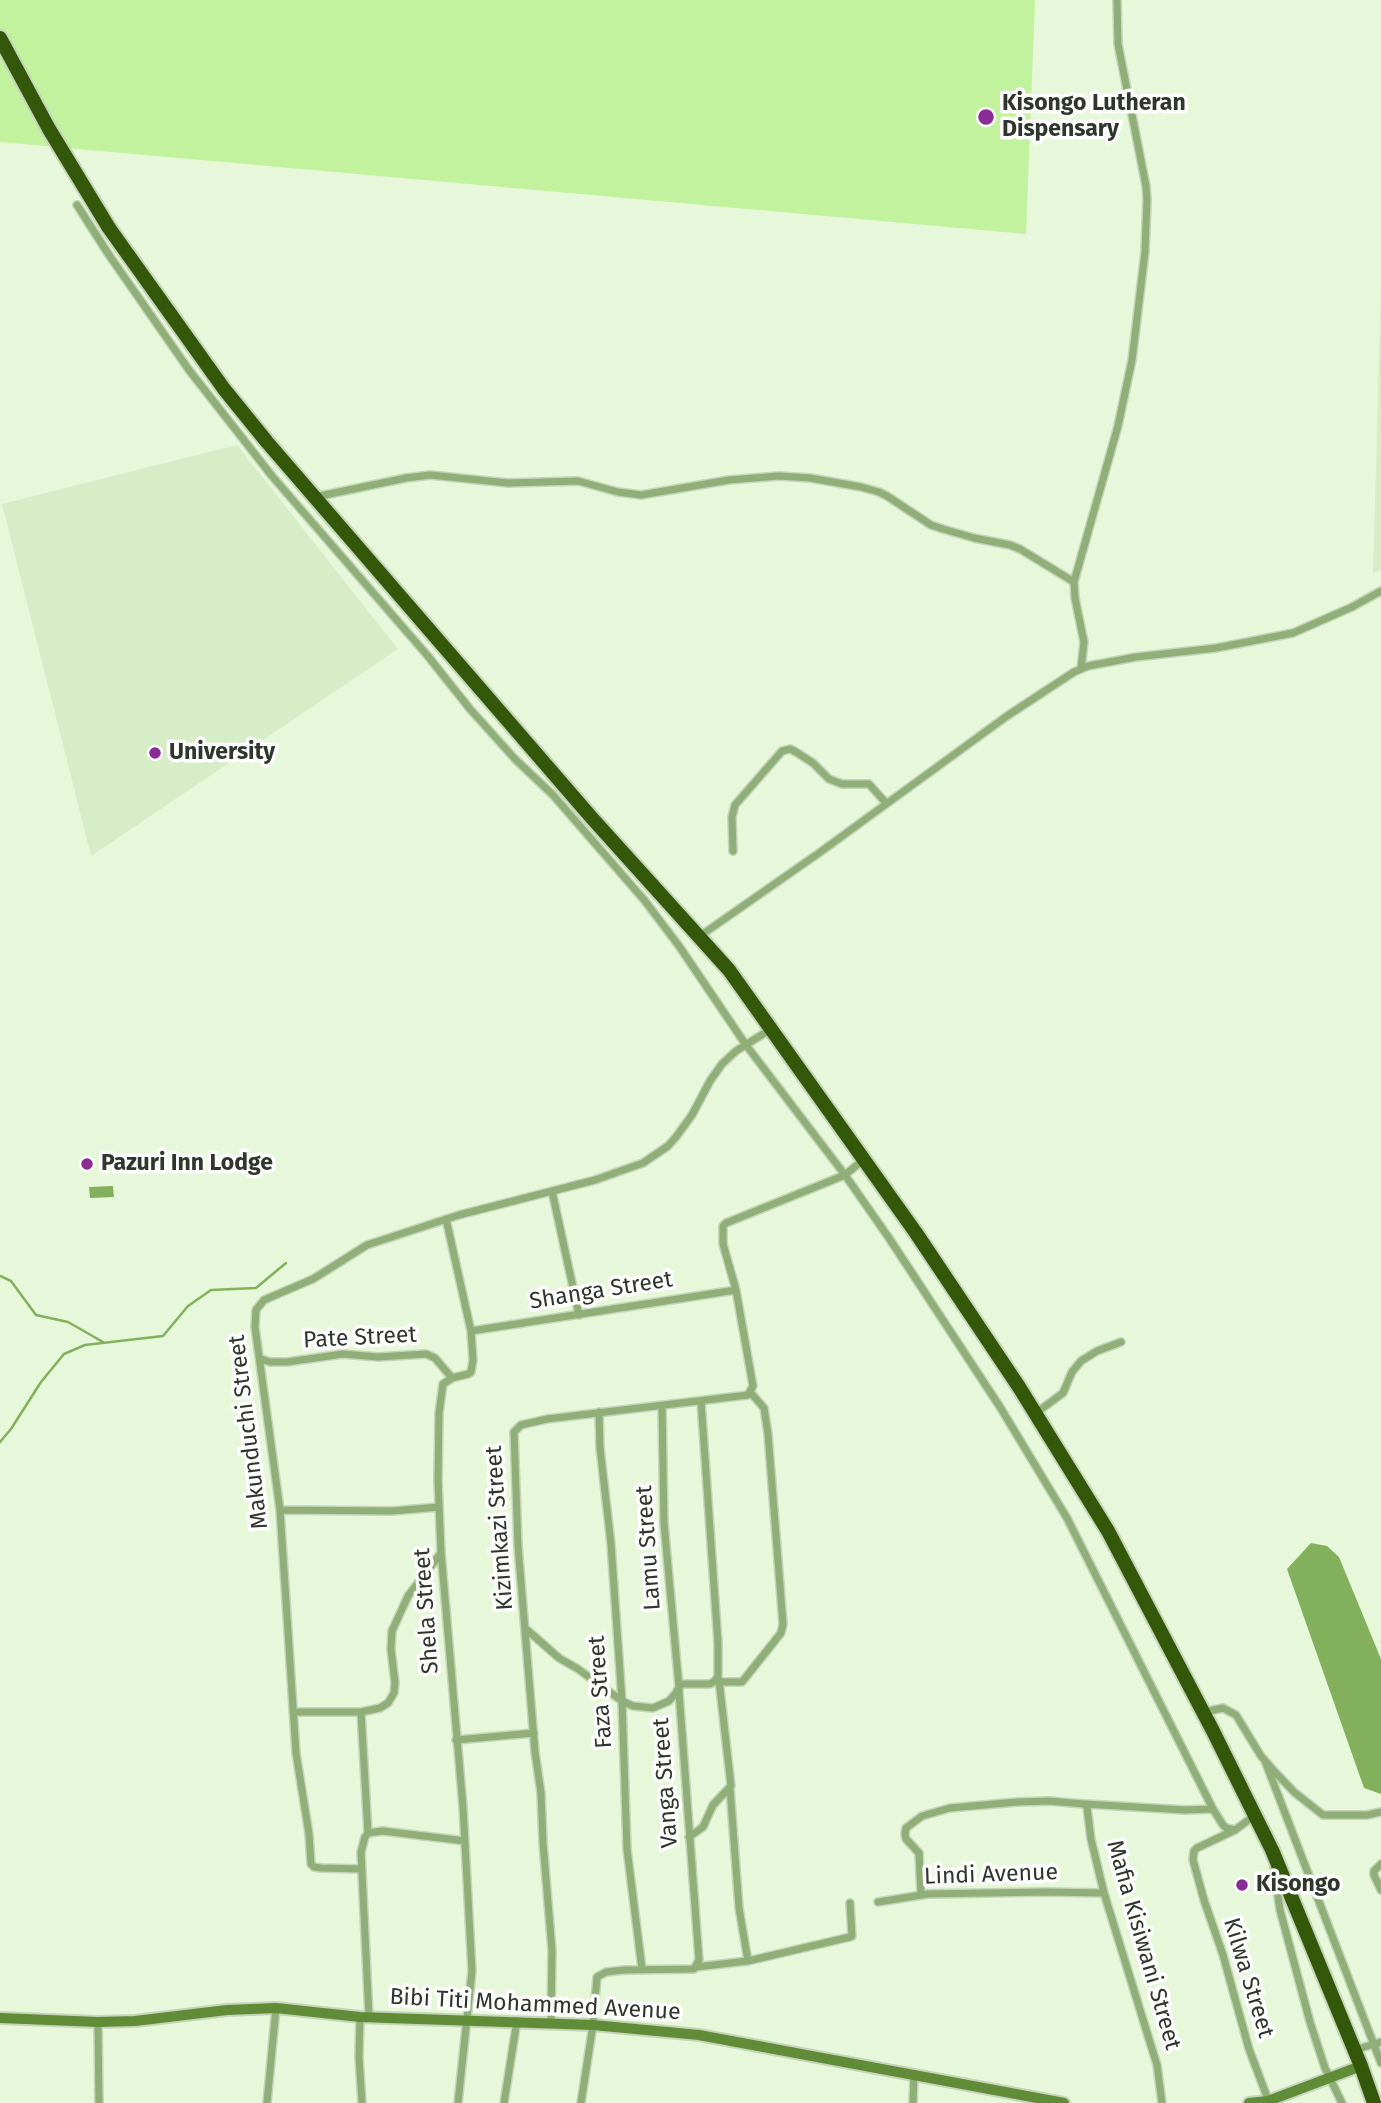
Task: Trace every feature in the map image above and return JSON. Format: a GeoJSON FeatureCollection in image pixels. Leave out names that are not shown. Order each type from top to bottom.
{"type":"FeatureCollection","features":[{"type":"Feature","properties":{"kind":"highway"},"geometry":{"type":"LineString","coordinates":[[0,38],[49,128],[109,228],[224,389],[626,857],[701,936],[729,970],[916,1233],[1108,1531],[1204,1712],[1272,1850],[1374,2103]]}},
{"type":"Feature","properties":{"kind":"street"},"geometry":{"type":"LineString","coordinates":[[1082,669],[1084,642],[1074,582],[1118,426],[1132,360],[1145,253],[1146,186],[1118,44],[1117,0]]}},
{"type":"Feature","properties":{"kind":"street"},"geometry":{"type":"LineString","coordinates":[[78,205],[109,255],[189,370],[272,475],[470,709],[515,759],[553,795],[645,901],[746,1045],[845,1175],[1000,1407],[1067,1518],[1213,1809],[1226,1828],[1235,1830]]}},
{"type":"Feature","properties":{"kind":"street"},"geometry":{"type":"LineString","coordinates":[[315,497],[430,475],[508,483],[578,481],[641,495],[729,480],[779,476],[810,478],[879,492],[931,525],[1010,545],[1074,582]]}},
{"type":"Feature","properties":{"kind":"street"},"geometry":{"type":"LineString","coordinates":[[701,936],[1007,716],[1082,669],[1136,657],[1216,648],[1293,634],[1381,592]]}},
{"type":"Feature","properties":{"kind":"street"},"geometry":{"type":"LineString","coordinates":[[733,850],[735,805],[782,751],[790,749],[796,752],[813,763],[829,779],[842,783],[869,784],[886,803]]}},
{"type":"Feature","properties":{"kind":"street","name":"Makunduchi Street"},"geometry":{"type":"LineString","coordinates":[[362,1869],[321,1868],[311,1864],[296,1753],[280,1510],[256,1310],[264,1300],[323,1273],[367,1245],[446,1219],[595,1180],[643,1163],[668,1146],[692,1115],[722,1065],[736,1051],[772,1028]]}},
{"type":"Feature","properties":{"kind":"street"},"geometry":{"type":"LineString","coordinates":[[751,1393],[753,1387],[736,1290],[723,1244],[724,1224],[845,1175],[864,1160]]}},
{"type":"Feature","properties":{"kind":"street"},"geometry":{"type":"LineString","coordinates":[[552,1191],[579,1315]]}},
{"type":"Feature","properties":{"kind":"street","name":"Shela Street"},"geometry":{"type":"LineString","coordinates":[[446,1219],[471,1331],[473,1360],[471,1372],[443,1384],[440,1403],[441,1552],[465,1841],[472,1971],[458,2103]]}},
{"type":"Feature","properties":{"kind":"street","name":"Shanga Street"},"geometry":{"type":"LineString","coordinates":[[471,1331],[736,1290]]}},
{"type":"Feature","properties":{"kind":"street"},"geometry":{"type":"LineString","coordinates":[[1035,1414],[1063,1393],[1072,1372],[1081,1361],[1097,1351],[1121,1342]]}},
{"type":"Feature","properties":{"kind":"street","name":"Pate Street"},"geometry":{"type":"LineString","coordinates":[[261,1359],[288,1362],[343,1354],[378,1357],[426,1354],[435,1358],[452,1378]]}},
{"type":"Feature","properties":{"kind":"street","name":"Kizimkazi Street"},"geometry":{"type":"LineString","coordinates":[[551,2023],[552,1950],[541,1793],[518,1546],[514,1433],[521,1426],[547,1419],[736,1398],[751,1393]]}},
{"type":"Feature","properties":{"kind":"street","name":"Vanga Street"},"geometry":{"type":"LineString","coordinates":[[696,1967],[699,1960],[679,1687],[682,1684],[710,1684],[718,1679],[742,1682],[781,1633],[783,1624],[768,1434],[764,1408],[751,1393]]}},
{"type":"Feature","properties":{"kind":"street"},"geometry":{"type":"LineString","coordinates":[[701,1401],[718,1643],[718,1679],[739,1908],[748,1961]]}},
{"type":"Feature","properties":{"kind":"street","name":"Lamu Street"},"geometry":{"type":"LineString","coordinates":[[662,1406],[664,1523],[679,1687]]}},
{"type":"Feature","properties":{"kind":"street","name":"Faza Street"},"geometry":{"type":"LineString","coordinates":[[599,1412],[622,1701],[628,1849],[642,1969]]}},
{"type":"Feature","properties":{"kind":"street"},"geometry":{"type":"LineString","coordinates":[[280,1510],[392,1511],[439,1507]]}},
{"type":"Feature","properties":{"kind":"street"},"geometry":{"type":"LineString","coordinates":[[293,1712],[361,1712],[380,1708],[388,1703],[396,1683],[391,1648],[392,1630],[408,1596],[441,1552]]}},
{"type":"Feature","properties":{"kind":"street"},"geometry":{"type":"LineString","coordinates":[[526,1629],[559,1658],[622,1701],[638,1708],[653,1708],[669,1701],[679,1687]]}},
{"type":"Feature","properties":{"kind":"street"},"geometry":{"type":"LineString","coordinates":[[1204,1712],[1223,1708],[1231,1710],[1242,1721],[1265,1761],[1378,2044],[1381,2063]]}},
{"type":"Feature","properties":{"kind":"street"},"geometry":{"type":"LineString","coordinates":[[361,1712],[368,1833],[361,1847],[365,2017],[359,2057],[362,2103]]}},
{"type":"Feature","properties":{"kind":"street"},"geometry":{"type":"LineString","coordinates":[[456,1740],[534,1733]]}},
{"type":"Feature","properties":{"kind":"street"},"geometry":{"type":"LineString","coordinates":[[1265,1761],[1294,1792],[1323,1815],[1367,1815],[1381,1812]]}},
{"type":"Feature","properties":{"kind":"street"},"geometry":{"type":"LineString","coordinates":[[690,1837],[704,1827],[713,1805],[730,1788]]}},
{"type":"Feature","properties":{"kind":"street"},"geometry":{"type":"LineString","coordinates":[[921,1895],[919,1853],[906,1839],[905,1834],[906,1828],[922,1816],[950,1808],[1049,1801],[1185,1810],[1213,1809]]}},
{"type":"Feature","properties":{"kind":"street","name":"Mafia Kisiwani Street"},"geometry":{"type":"LineString","coordinates":[[1084,1804],[1087,1807],[1091,1839],[1104,1893],[1157,2066],[1162,2103]]}},
{"type":"Feature","properties":{"kind":"street","name":"Kilwa Street"},"geometry":{"type":"LineString","coordinates":[[1254,1816],[1235,1830],[1197,1848],[1193,1860],[1249,2049],[1268,2102]]}},
{"type":"Feature","properties":{"kind":"street"},"geometry":{"type":"LineString","coordinates":[[368,1833],[383,1831],[465,1841]]}},
{"type":"Feature","properties":{"kind":"street"},"geometry":{"type":"LineString","coordinates":[[1272,1850],[1280,1910],[1310,2022],[1329,2077],[1342,2103]]}},
{"type":"Feature","properties":{"kind":"street"},"geometry":{"type":"LineString","coordinates":[[1381,1864],[1374,1871],[1381,1890]]}},
{"type":"Feature","properties":{"kind":"street","name":"Lindi Avenue"},"geometry":{"type":"LineString","coordinates":[[878,1902],[921,1895],[1104,1893]]}},
{"type":"Feature","properties":{"kind":"street"},"geometry":{"type":"LineString","coordinates":[[581,2103],[597,1977],[606,1972],[694,1969],[748,1961],[851,1937],[850,1903]]}},
{"type":"Feature","properties":{"kind":"street"},"geometry":{"type":"LineString","coordinates":[[267,2103],[276,2008]]}},
{"type":"Feature","properties":{"kind":"street","name":"Bibi Titi Mohammed Avenue"},"geometry":{"type":"LineString","coordinates":[[0,2018],[135,2021],[227,2010],[276,2008],[365,2017],[593,2025],[699,2035],[1063,2103]]}},
{"type":"Feature","properties":{"kind":"street"},"geometry":{"type":"LineString","coordinates":[[504,2103],[517,2021]]}},
{"type":"Feature","properties":{"kind":"street"},"geometry":{"type":"LineString","coordinates":[[98,2022],[99,2103]]}},
{"type":"Feature","properties":{"kind":"street"},"geometry":{"type":"LineString","coordinates":[[1353,2050],[1378,2044]]}},
{"type":"Feature","properties":{"kind":"street"},"geometry":{"type":"LineString","coordinates":[[1249,2103],[1268,2102],[1361,2066]]}},
{"type":"Feature","properties":{"kind":"street"},"geometry":{"type":"LineString","coordinates":[[913,2103],[914,2075]]}},
{"type":"Feature","properties":{"kind":"shaded area"},"geometry":{"type":"Polygon","coordinates":[[[0,0],[1035,0],[1026,234],[0,142],[0,0]]]}},
{"type":"Feature","properties":{"kind":"shaded area"},"geometry":{"type":"Polygon","coordinates":[[[1381,285],[1381,570],[1373,573],[1381,285]]]}},
{"type":"Feature","properties":{"kind":"shaded area","name":"University"},"geometry":{"type":"Polygon","coordinates":[[[237,445],[398,649],[91,856],[2,504],[237,445]]]}},
{"type":"Feature","properties":{"kind":"shaded area"},"geometry":{"type":"Polygon","coordinates":[[[113,1186],[114,1197],[90,1198],[89,1187],[113,1186]]]}},
{"type":"Feature","properties":{"kind":"shaded area"},"geometry":{"type":"Polygon","coordinates":[[[1311,1543],[1327,1546],[1339,1557],[1381,1659],[1381,1794],[1364,1788],[1287,1569],[1311,1543]]]}},
{"type":"Feature","properties":{"kind":"waterway"},"geometry":{"type":"LineString","coordinates":[[0,1442],[41,1382],[64,1354],[85,1345],[163,1336],[188,1306],[211,1290],[256,1288],[286,1263]]}},
{"type":"Feature","properties":{"kind":"waterway"},"geometry":{"type":"LineString","coordinates":[[0,1276],[11,1281],[36,1315],[68,1322],[103,1342]]}},
{"type":"Feature","properties":{"kind":"place","name":"Kisongo Lutheran Dispensary"},"geometry":{"type":"Point","coordinates":[986,117]}},
{"type":"Feature","properties":{"kind":"place","name":"University"},"geometry":{"type":"Point","coordinates":[155,753]}},
{"type":"Feature","properties":{"kind":"place","name":"Pazuri Inn Lodge"},"geometry":{"type":"Point","coordinates":[87,1164]}},
{"type":"Feature","properties":{"kind":"place","name":"Kisongo"},"geometry":{"type":"Point","coordinates":[1242,1885]}}]}
